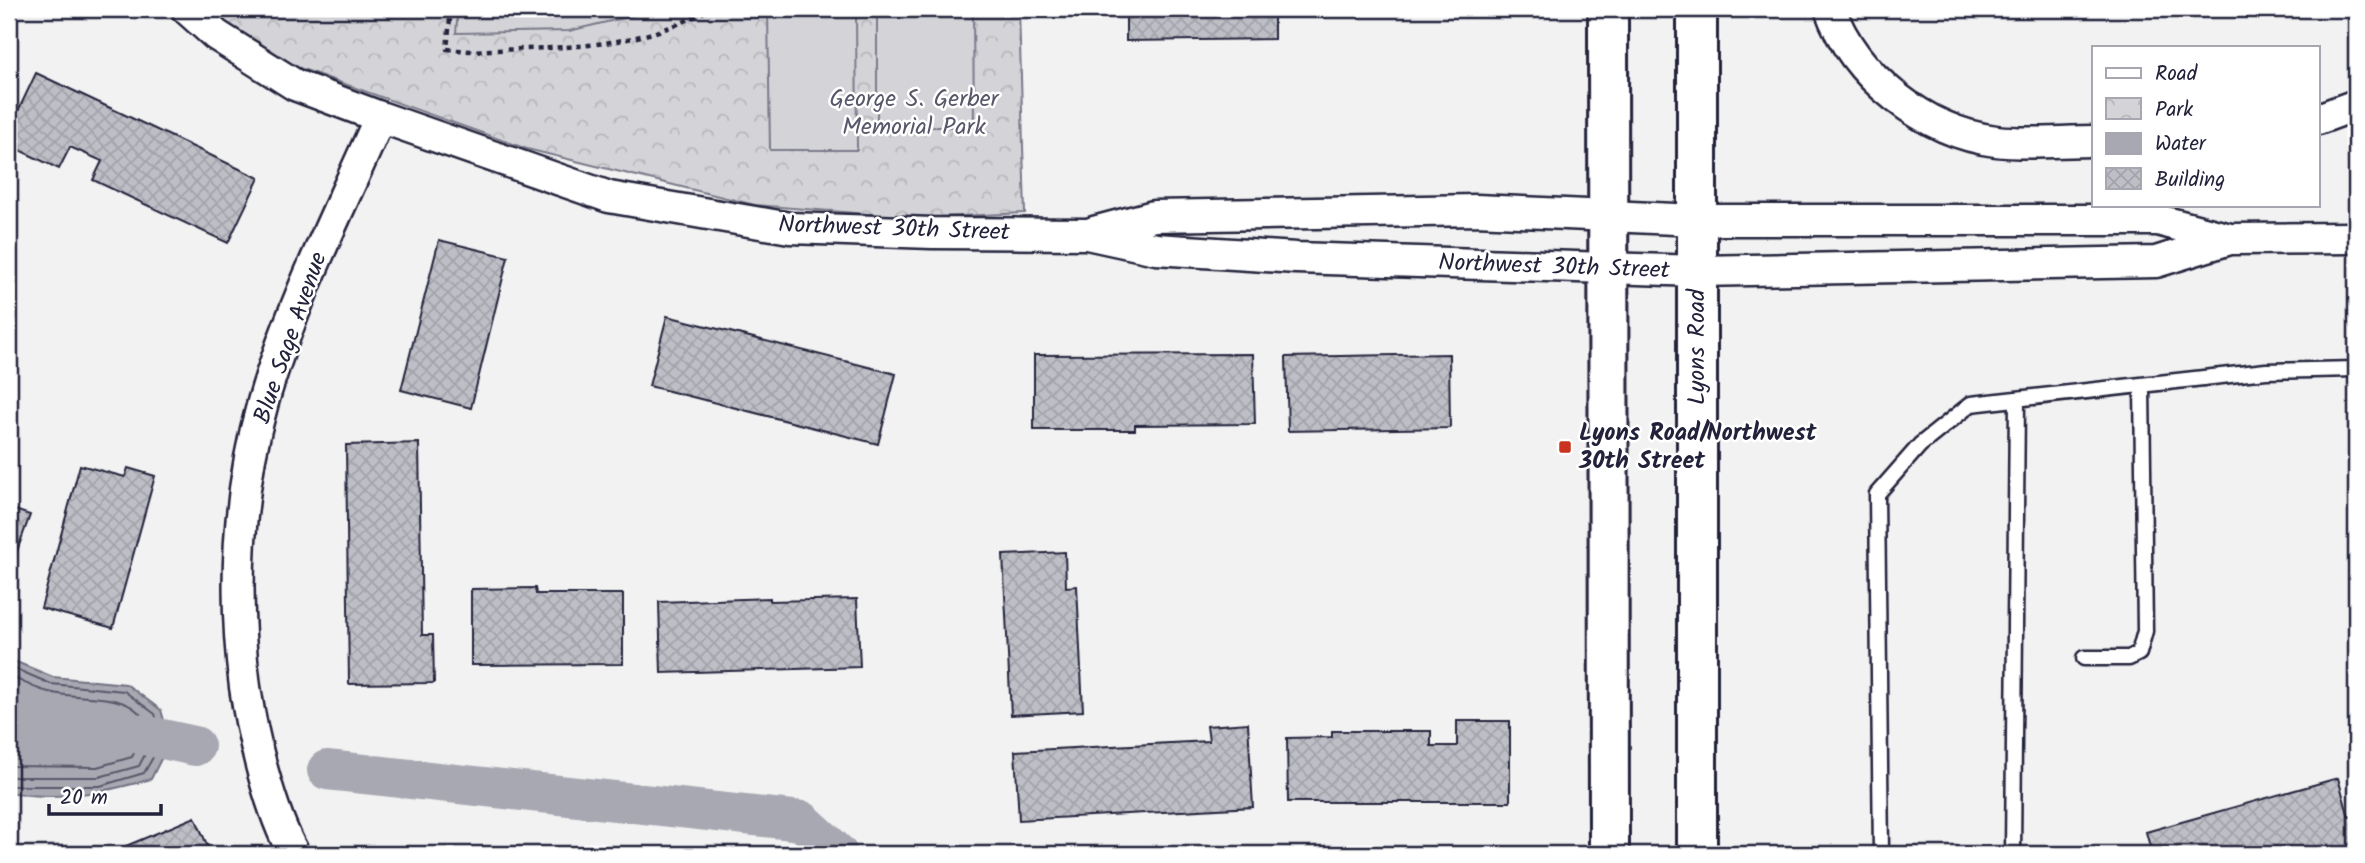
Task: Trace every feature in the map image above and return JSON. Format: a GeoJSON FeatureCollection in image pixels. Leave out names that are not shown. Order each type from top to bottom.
{"type":"FeatureCollection","features":[{"type":"Feature","properties":{"kind":"main road"},"geometry":{"type":"LineString","coordinates":[[1608,9],[1609,854]]}},
{"type":"Feature","properties":{"kind":"main road","name":"Lyons Road"},"geometry":{"type":"LineString","coordinates":[[1697,9],[1697,854]]}},
{"type":"Feature","properties":{"kind":"street","name":"Northwest 30th Street"},"geometry":{"type":"LineString","coordinates":[[187,9],[216,35],[295,85],[380,117],[609,197],[790,228],[932,233],[1087,234],[1156,249],[1220,253],[1698,271],[2156,262],[2230,239]]}},
{"type":"Feature","properties":{"kind":"street"},"geometry":{"type":"LineString","coordinates":[[1830,9],[1839,33],[1866,69],[1903,102],[1941,126],[1996,141],[2092,141]]}},
{"type":"Feature","properties":{"kind":"street"},"geometry":{"type":"LineString","coordinates":[[2320,119],[2356,105]]}},
{"type":"Feature","properties":{"kind":"street","name":"Blue Sage Avenue"},"geometry":{"type":"LineString","coordinates":[[294,854],[251,734],[237,625],[243,503],[262,404],[299,299],[380,117]]}},
{"type":"Feature","properties":{"kind":"street","name":"Northwest 30th Street"},"geometry":{"type":"LineString","coordinates":[[1087,234],[1154,216],[1476,210],[1697,220],[2158,220],[2230,239],[2356,237]]}},
{"type":"Feature","properties":{"kind":"lane"},"geometry":{"type":"LineString","coordinates":[[1881,854],[1877,494],[1920,445],[1971,404],[2266,371],[2356,369]]}},
{"type":"Feature","properties":{"kind":"lane"},"geometry":{"type":"LineString","coordinates":[[2084,659],[2129,658],[2139,653],[2145,631],[2142,386]]}},
{"type":"Feature","properties":{"kind":"lane"},"geometry":{"type":"LineString","coordinates":[[2013,854],[2017,400]]}},
{"type":"Feature","properties":{"kind":"path"},"geometry":{"type":"LineString","coordinates":[[451,9],[447,49],[469,51],[601,45],[640,38],[709,9]]}},
{"type":"Feature","properties":{"kind":"green space","name":"George S. Gerber Memorial Park"},"geometry":{"type":"Polygon","coordinates":[[[202,9],[1019,9],[1025,213],[918,218],[755,205],[527,149],[227,42],[202,9]]]}},
{"type":"Feature","properties":{"kind":"green space"},"geometry":{"type":"Polygon","coordinates":[[[458,9],[661,9],[569,31],[456,33],[458,9]]]}},
{"type":"Feature","properties":{"kind":"green space"},"geometry":{"type":"Polygon","coordinates":[[[768,9],[856,9],[857,150],[770,150],[768,9]]]}},
{"type":"Feature","properties":{"kind":"green space"},"geometry":{"type":"Polygon","coordinates":[[[877,9],[973,9],[974,127],[877,127],[877,9]]]}},
{"type":"Feature","properties":{"kind":"water"},"geometry":{"type":"Polygon","coordinates":[[[9,659],[53,677],[126,684],[161,710],[170,741],[151,779],[116,788],[63,796],[9,792],[9,659]]]}},
{"type":"Feature","properties":{"kind":"building"},"geometry":{"type":"Polygon","coordinates":[[[1126,9],[1274,9],[1274,39],[1126,41],[1126,9]]]}},
{"type":"Feature","properties":{"kind":"building"},"geometry":{"type":"Polygon","coordinates":[[[36,73],[259,178],[228,243],[93,180],[102,161],[70,147],[59,169],[9,145],[9,130],[36,73]]]}},
{"type":"Feature","properties":{"kind":"building"},"geometry":{"type":"Polygon","coordinates":[[[439,240],[508,257],[471,408],[401,390],[439,240]]]}},
{"type":"Feature","properties":{"kind":"building"},"geometry":{"type":"Polygon","coordinates":[[[667,316],[896,374],[878,444],[649,386],[667,316]]]}},
{"type":"Feature","properties":{"kind":"building"},"geometry":{"type":"Polygon","coordinates":[[[1253,354],[1255,424],[1135,425],[1135,430],[1034,430],[1034,355],[1253,354]]]}},
{"type":"Feature","properties":{"kind":"building"},"geometry":{"type":"Polygon","coordinates":[[[1449,354],[1450,428],[1288,431],[1286,357],[1449,354]]]}},
{"type":"Feature","properties":{"kind":"building"},"geometry":{"type":"Polygon","coordinates":[[[419,443],[422,635],[433,635],[434,683],[349,684],[346,445],[419,443]]]}},
{"type":"Feature","properties":{"kind":"building"},"geometry":{"type":"Polygon","coordinates":[[[80,465],[125,477],[128,468],[155,476],[113,628],[41,608],[80,465]]]}},
{"type":"Feature","properties":{"kind":"building"},"geometry":{"type":"Polygon","coordinates":[[[9,508],[30,515],[9,573],[9,508]]]}},
{"type":"Feature","properties":{"kind":"building"},"geometry":{"type":"Polygon","coordinates":[[[1065,552],[1066,587],[1077,586],[1083,711],[1011,715],[1003,555],[1065,552]]]}},
{"type":"Feature","properties":{"kind":"building"},"geometry":{"type":"Polygon","coordinates":[[[535,588],[536,594],[623,594],[623,664],[471,665],[471,589],[535,588]]]}},
{"type":"Feature","properties":{"kind":"building"},"geometry":{"type":"Polygon","coordinates":[[[770,598],[770,601],[857,599],[860,667],[661,673],[659,602],[770,598]]]}},
{"type":"Feature","properties":{"kind":"building"},"geometry":{"type":"Polygon","coordinates":[[[1457,721],[1510,721],[1510,802],[1288,802],[1287,738],[1332,737],[1332,731],[1431,731],[1431,746],[1457,746],[1457,721]]]}},
{"type":"Feature","properties":{"kind":"building"},"geometry":{"type":"Polygon","coordinates":[[[1248,723],[1253,807],[1019,820],[1015,751],[1209,741],[1207,726],[1248,723]]]}},
{"type":"Feature","properties":{"kind":"building"},"geometry":{"type":"Polygon","coordinates":[[[2338,778],[2349,817],[2356,815],[2356,854],[2152,854],[2146,832],[2338,778]]]}},
{"type":"Feature","properties":{"kind":"building"},"geometry":{"type":"Polygon","coordinates":[[[195,817],[211,854],[107,854],[195,817]]]}},
{"type":"Feature","properties":{"kind":"waterway"},"geometry":{"type":"LineString","coordinates":[[9,706],[195,746]]}},
{"type":"Feature","properties":{"kind":"waterway"},"geometry":{"type":"LineString","coordinates":[[327,770],[802,821],[838,854]]}},
{"type":"Feature","properties":{"kind":"place","name":"Lyons Road/Northwest 30th Street"},"geometry":{"type":"Point","coordinates":[1565,447]}}]}
